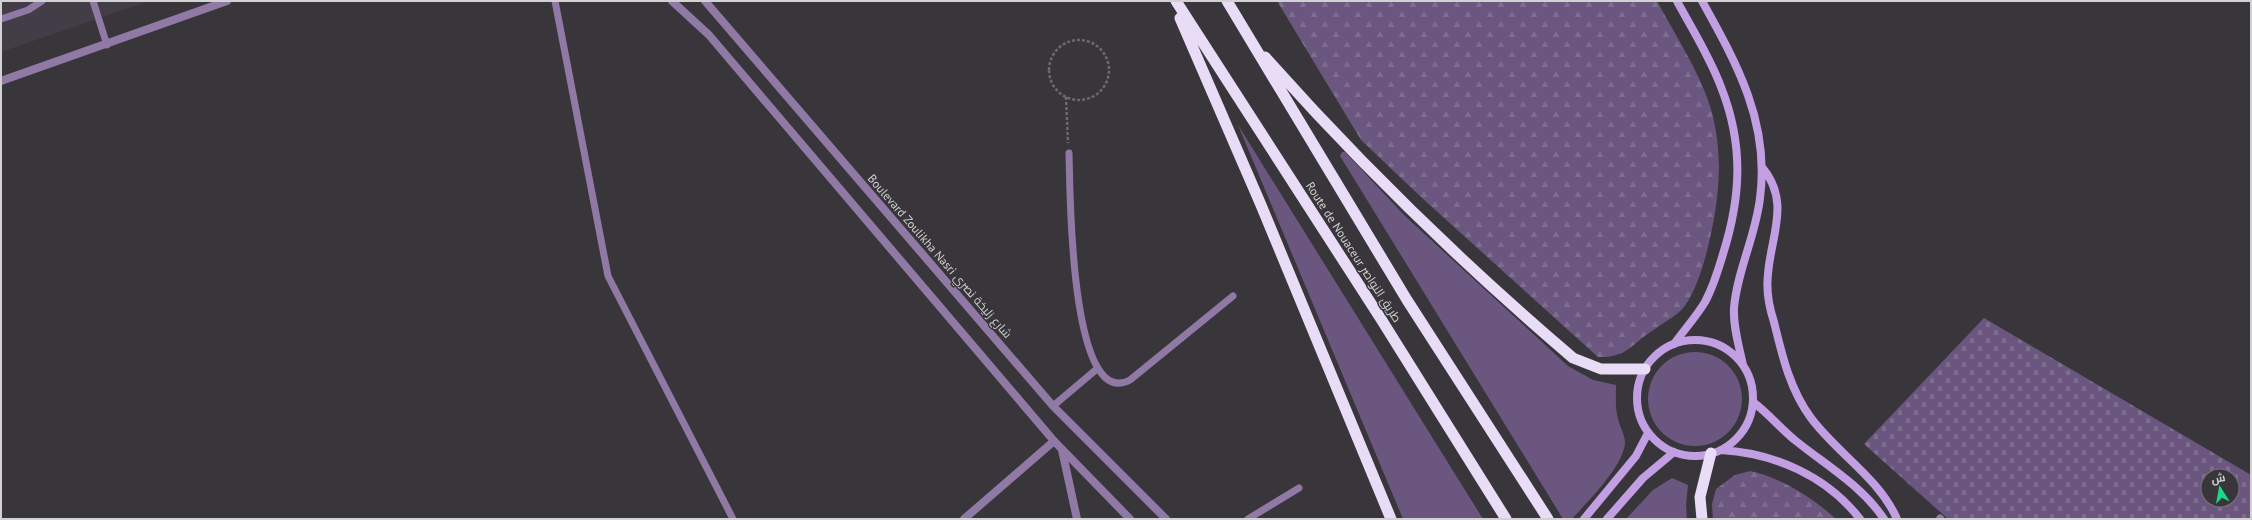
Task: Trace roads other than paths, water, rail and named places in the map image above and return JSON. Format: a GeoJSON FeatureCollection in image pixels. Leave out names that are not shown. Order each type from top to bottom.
{"type":"FeatureCollection","features":[{"type":"Feature","properties":{"kind":"highway"},"geometry":{"type":"LineString","coordinates":[[1172,1],[1260,205],[1391,519]]}},
{"type":"Feature","properties":{"kind":"highway","name":"Route de Nouaceur طريق النواصر"},"geometry":{"type":"LineString","coordinates":[[1176,1],[1373,306],[1506,519]]}},
{"type":"Feature","properties":{"kind":"highway","name":"Route de Nouaceur طريق النواصر"},"geometry":{"type":"LineString","coordinates":[[1227,1],[1407,300],[1548,519]]}},
{"type":"Feature","properties":{"kind":"highway"},"geometry":{"type":"LineString","coordinates":[[1246,34],[1363,163],[1437,235],[1573,358],[1600,369],[1645,369]]}},
{"type":"Feature","properties":{"kind":"highway"},"geometry":{"type":"LineString","coordinates":[[1702,519],[1700,497],[1716,452]]}},
{"type":"Feature","properties":{"kind":"main road"},"geometry":{"type":"LineString","coordinates":[[1674,344],[1700,309],[1714,283],[1734,215],[1738,182],[1737,153],[1731,118],[1722,88],[1710,61],[1677,1]]}},
{"type":"Feature","properties":{"kind":"main road"},"geometry":{"type":"LineString","coordinates":[[1702,1],[1740,72],[1753,106],[1758,132],[1762,168],[1760,199],[1734,308],[1736,332],[1743,365],[1752,386],[1753,402],[1749,419],[1744,429],[1737,438],[1716,452]]}},
{"type":"Feature","properties":{"kind":"main road"},"geometry":{"type":"LineString","coordinates":[[1762,168],[1772,182],[1778,200],[1778,218],[1769,263],[1767,289],[1772,318],[1789,378],[1802,406],[1811,418],[1868,478],[1889,504],[1897,519]]}},
{"type":"Feature","properties":{"kind":"main road"},"geometry":{"type":"LineString","coordinates":[[1743,365],[1736,356],[1718,344],[1696,340],[1674,344],[1657,354],[1645,369],[1638,386],[1637,404],[1642,421],[1648,433],[1658,443],[1674,452],[1690,456],[1716,452],[1755,453],[1784,462],[1828,488],[1860,519]]}},
{"type":"Feature","properties":{"kind":"main road"},"geometry":{"type":"LineString","coordinates":[[1753,402],[1771,416],[1795,440],[1840,474],[1866,498],[1884,519]]}},
{"type":"Feature","properties":{"kind":"main road"},"geometry":{"type":"LineString","coordinates":[[1584,519],[1636,456],[1648,433]]}},
{"type":"Feature","properties":{"kind":"main road"},"geometry":{"type":"LineString","coordinates":[[1609,516],[1643,478],[1674,452]]}},
{"type":"Feature","properties":{"kind":"street"},"geometry":{"type":"LineString","coordinates":[[1,80],[107,45],[227,1]]}},
{"type":"Feature","properties":{"kind":"street"},"geometry":{"type":"LineString","coordinates":[[672,1],[694,20],[714,41],[1054,441],[1130,519]]}},
{"type":"Feature","properties":{"kind":"street","name":"Boulevard Zoulikha Nasri شارع زليخة نصري"},"geometry":{"type":"LineString","coordinates":[[704,1],[1053,406],[1166,519]]}},
{"type":"Feature","properties":{"kind":"street"},"geometry":{"type":"LineString","coordinates":[[964,519],[1054,441]]}},
{"type":"Feature","properties":{"kind":"street"},"geometry":{"type":"LineString","coordinates":[[1062,450],[1077,519]]}},
{"type":"Feature","properties":{"kind":"lane"},"geometry":{"type":"LineString","coordinates":[[1,19],[28,10],[42,1]]}},
{"type":"Feature","properties":{"kind":"lane"},"geometry":{"type":"LineString","coordinates":[[93,1],[107,45]]}},
{"type":"Feature","properties":{"kind":"lane"},"geometry":{"type":"LineString","coordinates":[[555,1],[608,276],[733,519]]}},
{"type":"Feature","properties":{"kind":"lane"},"geometry":{"type":"LineString","coordinates":[[1069,153],[1077,300],[1088,346],[1098,368],[1107,380],[1112,383],[1124,383],[1233,296]]}},
{"type":"Feature","properties":{"kind":"lane"},"geometry":{"type":"LineString","coordinates":[[1053,406],[1098,368]]}},
{"type":"Feature","properties":{"kind":"lane"},"geometry":{"type":"LineString","coordinates":[[1248,519],[1299,488]]}}]}
